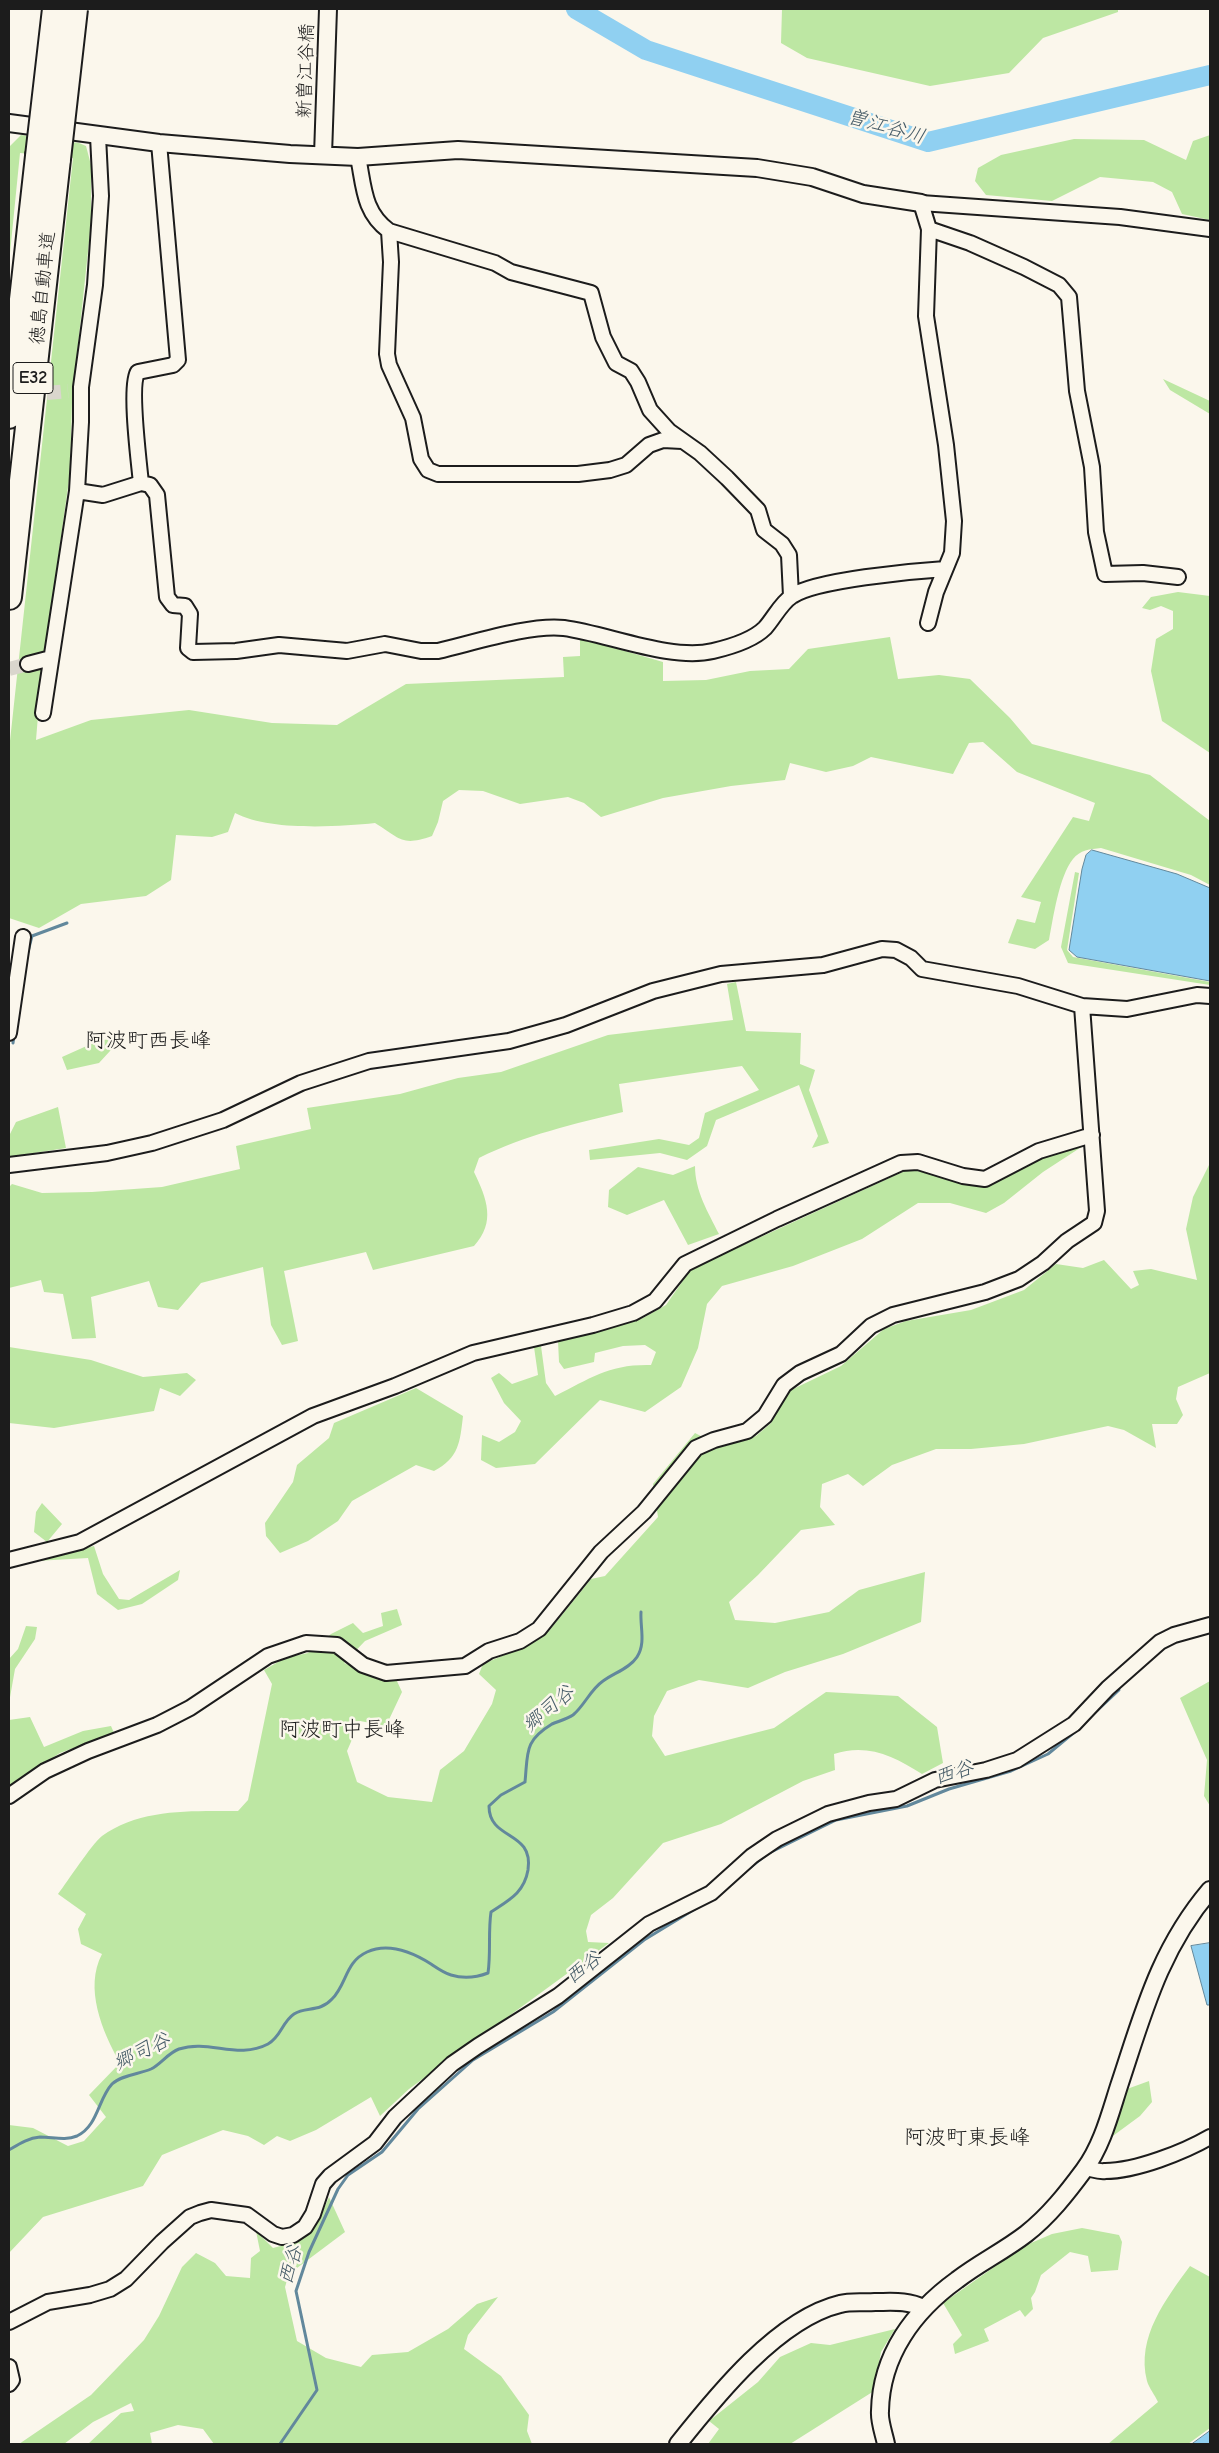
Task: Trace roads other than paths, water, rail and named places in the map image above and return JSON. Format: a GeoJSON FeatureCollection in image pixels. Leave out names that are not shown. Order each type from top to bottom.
{"type":"FeatureCollection","features":[{"type":"Feature","properties":{"kind":"highway","name":"徳島自動車道"},"geometry":{"type":"LineString","coordinates":[[9,597],[48,157],[55,9]]}},
{"type":"Feature","properties":{"kind":"highway","name":"徳島自動車道"},"geometry":{"type":"LineString","coordinates":[[9,416],[48,157],[74,9]]}},
{"type":"Feature","properties":{"kind":"street","name":"新曽江谷橋"},"geometry":{"type":"LineString","coordinates":[[323,155],[328,9]]}},
{"type":"Feature","properties":{"kind":"street"},"geometry":{"type":"LineString","coordinates":[[9,123],[159,144],[230,150],[358,157],[458,150],[757,168],[812,177],[863,194],[921,203],[1120,217],[1210,229]]}},
{"type":"Feature","properties":{"kind":"street"},"geometry":{"type":"LineString","coordinates":[[43,713],[77,491],[81,422],[74,389],[94,285],[101,196],[98,136]]}},
{"type":"Feature","properties":{"kind":"street"},"geometry":{"type":"LineString","coordinates":[[141,482],[135,411],[135,376],[138,372],[173,365],[178,360],[159,144]]}},
{"type":"Feature","properties":{"kind":"street"},"geometry":{"type":"LineString","coordinates":[[358,157],[368,206],[376,222],[389,231],[494,263],[512,272],[591,293],[603,337],[616,363],[631,371],[650,410],[669,431],[700,454],[752,503],[758,510],[764,530],[782,544],[789,555],[791,596]]}},
{"type":"Feature","properties":{"kind":"street"},"geometry":{"type":"LineString","coordinates":[[921,203],[929,229],[926,316],[946,445],[954,521],[952,553],[944,569],[928,623]]}},
{"type":"Feature","properties":{"kind":"street"},"geometry":{"type":"LineString","coordinates":[[929,229],[970,243],[1024,267],[1059,285],[1069,297],[1077,392],[1092,467],[1096,532],[1105,574],[1143,572],[1178,577]]}},
{"type":"Feature","properties":{"kind":"street"},"geometry":{"type":"LineString","coordinates":[[389,231],[391,262],[387,354],[389,365],[413,418],[421,459],[428,470],[438,474],[578,474],[610,470],[626,465],[650,445],[663,440],[682,441]]}},
{"type":"Feature","properties":{"kind":"street"},"geometry":{"type":"LineString","coordinates":[[77,491],[103,495],[141,482],[150,485],[157,495],[166,597],[173,605],[186,606],[190,614],[188,648],[193,652],[236,651],[279,645],[347,651],[385,644],[421,651],[438,651],[540,628],[563,628],[690,654],[713,651],[746,640],[763,629],[791,596],[805,590],[832,583],[944,569]]}},
{"type":"Feature","properties":{"kind":"street"},"geometry":{"type":"LineString","coordinates":[[28,664],[51,658]]}},
{"type":"Feature","properties":{"kind":"street"},"geometry":{"type":"LineString","coordinates":[[9,1033],[23,937]]}},
{"type":"Feature","properties":{"kind":"street"},"geometry":{"type":"LineString","coordinates":[[9,1165],[107,1153],[152,1143],[223,1120],[301,1083],[369,1061],[509,1041],[566,1025],[653,991],[721,974],[823,965],[882,949],[896,950],[911,958],[922,968],[1018,986],[1082,1006],[1127,1009],[1197,996],[1210,996]]}},
{"type":"Feature","properties":{"kind":"street"},"geometry":{"type":"LineString","coordinates":[[9,1796],[45,1771],[88,1751],[157,1725],[190,1708],[268,1656],[306,1643],[337,1645],[364,1665],[386,1673],[465,1666],[489,1651],[520,1641],[538,1630],[601,1552],[644,1512],[696,1448],[714,1440],[747,1431],[765,1416],[784,1385],[800,1373],[841,1354],[872,1326],[893,1315],[984,1292],[1019,1280],[1044,1263],[1067,1241],[1094,1223],[1097,1211],[1082,1006]]}},
{"type":"Feature","properties":{"kind":"street"},"geometry":{"type":"LineString","coordinates":[[9,1560],[80,1542],[313,1416],[395,1386],[473,1353],[592,1325],[633,1313],[655,1301],[685,1264],[777,1219],[901,1163],[918,1162],[963,1176],[984,1179],[1040,1151],[1092,1135]]}},
{"type":"Feature","properties":{"kind":"street"},"geometry":{"type":"LineString","coordinates":[[9,2322],[48,2302],[90,2295],[110,2289],[126,2279],[162,2242],[190,2217],[200,2213],[211,2210],[247,2215],[273,2234],[282,2237],[294,2235],[305,2227],[323,2184],[330,2176],[375,2143],[395,2117],[452,2064],[558,1996],[649,1924],[711,1893],[752,1856],[777,1838],[828,1814],[869,1803],[896,1799],[935,1780],[986,1770],[1017,1760],[1074,1724],[1108,1688],[1160,1642],[1190,1629],[1210,1625]]}},
{"type":"Feature","properties":{"kind":"street"},"geometry":{"type":"LineString","coordinates":[[886,2444],[880,2412],[886,2371],[902,2333],[923,2308],[956,2280],[1025,2235],[1044,2220],[1086,2168],[1103,2133],[1149,1994],[1165,1956],[1180,1930],[1210,1890]]}},
{"type":"Feature","properties":{"kind":"street"},"geometry":{"type":"LineString","coordinates":[[1086,2168],[1105,2172],[1150,2162],[1210,2137]]}},
{"type":"Feature","properties":{"kind":"street"},"geometry":{"type":"LineString","coordinates":[[678,2444],[705,2410],[750,2363],[783,2332],[813,2313],[842,2303],[899,2302],[915,2304],[923,2308]]}},
{"type":"Feature","properties":{"kind":"street"},"geometry":{"type":"LineString","coordinates":[[9,2367],[12,2380],[9,2384]]}},
{"type":"Feature","properties":{"kind":"water"},"geometry":{"type":"Polygon","coordinates":[[[1092,850],[1177,874],[1210,888],[1210,981],[1077,957],[1069,950],[1082,869],[1086,855],[1092,850]]]}},
{"type":"Feature","properties":{"kind":"water"},"geometry":{"type":"Polygon","coordinates":[[[1210,1943],[1210,2005],[1207,2005],[1191,1946],[1210,1943]]]}},
{"type":"Feature","properties":{"kind":"water"},"geometry":{"type":"Polygon","coordinates":[[[1210,2431],[1210,2444],[1192,2444],[1210,2431]]]}},
{"type":"Feature","properties":{"kind":"waterway","name":"曽江谷川"},"geometry":{"type":"LineString","coordinates":[[576,9],[646,50],[928,142],[1210,75]]}},
{"type":"Feature","properties":{"kind":"waterway"},"geometry":{"type":"LineString","coordinates":[[28,952],[32,936],[67,923]]}},
{"type":"Feature","properties":{"kind":"waterway"},"geometry":{"type":"LineString","coordinates":[[13,1043],[14,1035]]}},
{"type":"Feature","properties":{"kind":"waterway","name":"郷司谷"},"geometry":{"type":"LineString","coordinates":[[9,2150],[24,2142],[40,2137],[63,2139],[77,2136],[84,2132],[94,2119],[107,2090],[112,2084],[125,2077],[151,2069],[179,2049],[201,2046],[246,2050],[268,2044],[294,2014],[303,2010],[317,2008],[332,1999],[341,1987],[354,1961],[375,1949],[392,1948],[408,1952],[446,1973],[460,1977],[474,1977],[488,1973],[491,1912],[515,1895],[523,1885],[528,1870],[528,1857],[524,1848],[518,1841],[496,1825],[491,1817],[489,1806],[501,1795],[525,1782],[527,1755],[536,1736],[552,1724],[573,1715],[598,1685],[634,1661],[640,1652],[641,1646],[641,1612]]}},
{"type":"Feature","properties":{"kind":"waterway","name":"西谷"},"geometry":{"type":"LineString","coordinates":[[1087,1720],[1119,1690]]}},
{"type":"Feature","properties":{"kind":"waterway","name":"西谷"},"geometry":{"type":"LineString","coordinates":[[737,1878],[767,1854],[836,1820],[907,1806],[949,1789],[1011,1771],[1048,1754],[1077,1730]]}},
{"type":"Feature","properties":{"kind":"waterway","name":"西谷"},"geometry":{"type":"LineString","coordinates":[[280,2444],[317,2390],[296,2291],[309,2252],[338,2189],[348,2175],[382,2152],[418,2109],[473,2060],[553,2012],[644,1940],[713,1898]]}},
{"type":"Feature","properties":{"kind":"tunnel"},"geometry":{"type":"LineString","coordinates":[[26,395],[68,391]]}},
{"type":"Feature","properties":{"kind":"tunnel"},"geometry":{"type":"LineString","coordinates":[[9,669],[28,664]]}},
{"type":"Feature","properties":{"kind":"district","name":"阿波町西長峰"},"geometry":{"type":"Point","coordinates":[148,1041]}},
{"type":"Feature","properties":{"kind":"district","name":"阿波町中長峰"},"geometry":{"type":"Point","coordinates":[342,1730]}},
{"type":"Feature","properties":{"kind":"district","name":"阿波町東長峰"},"geometry":{"type":"Point","coordinates":[967,2138]}}]}
